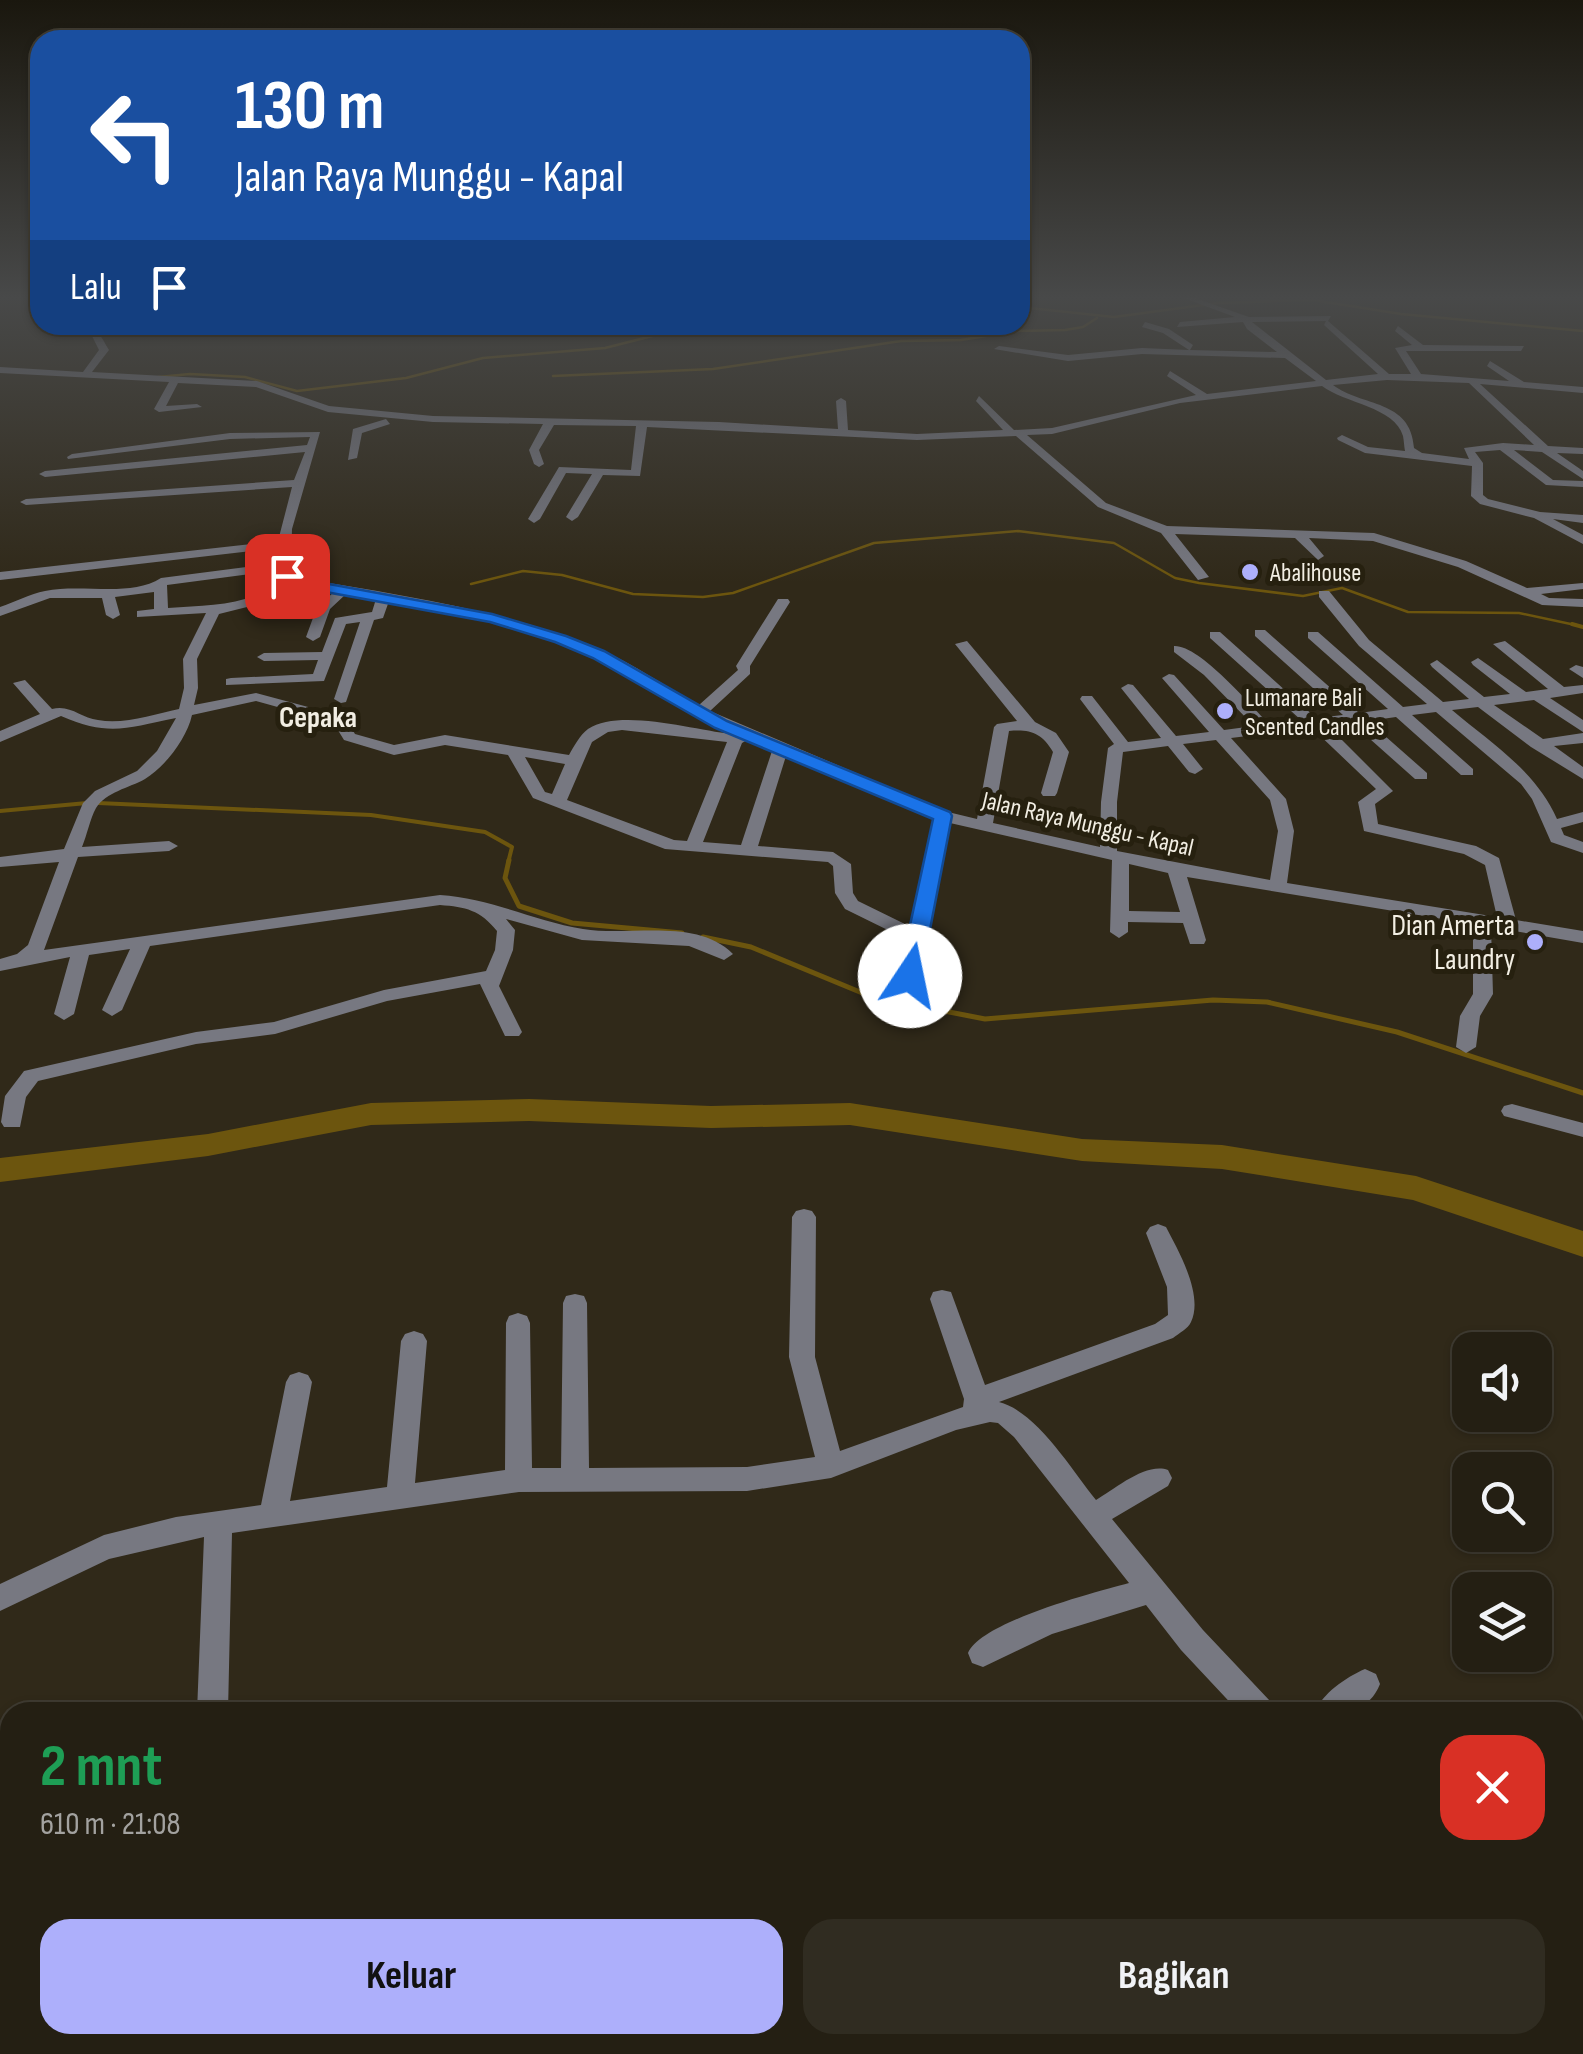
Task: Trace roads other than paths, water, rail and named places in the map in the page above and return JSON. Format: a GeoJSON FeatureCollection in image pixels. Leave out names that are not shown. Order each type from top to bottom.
{"type":"FeatureCollection","features":[{"type":"Feature","properties":{"kind":"street"},"geometry":{"type":"LineString","coordinates":[[168,392],[159,409],[197,407]]}},
{"type":"Feature","properties":{"kind":"street"},"geometry":{"type":"LineString","coordinates":[[275,392],[321,411],[397,416],[843,434],[1016,434],[1079,426],[1162,404],[1242,392]]}},
{"type":"Feature","properties":{"kind":"street"},"geometry":{"type":"LineString","coordinates":[[1197,392],[1205,397]]}},
{"type":"Feature","properties":{"kind":"street"},"geometry":{"type":"LineString","coordinates":[[1337,392],[1391,414],[1408,432],[1409,449],[1418,455]]}},
{"type":"Feature","properties":{"kind":"street"},"geometry":{"type":"LineString","coordinates":[[1490,392],[1541,448],[1583,476]]}},
{"type":"Feature","properties":{"kind":"street"},"geometry":{"type":"LineString","coordinates":[[1539,392],[1546,404]]}},
{"type":"Feature","properties":{"kind":"street"},"geometry":{"type":"LineString","coordinates":[[979,399],[1102,505],[1164,530],[1374,537],[1462,564],[1555,604],[1583,603]]}},
{"type":"Feature","properties":{"kind":"street"},"geometry":{"type":"LineString","coordinates":[[841,401],[843,434]]}},
{"type":"Feature","properties":{"kind":"street"},"geometry":{"type":"LineString","coordinates":[[142,614],[221,608],[270,598],[288,573],[285,544],[297,482],[321,411]]}},
{"type":"Feature","properties":{"kind":"street"},"geometry":{"type":"LineString","coordinates":[[352,458],[358,431],[397,416]]}},
{"type":"Feature","properties":{"kind":"street"},"geometry":{"type":"LineString","coordinates":[[539,464],[534,450],[550,422]]}},
{"type":"Feature","properties":{"kind":"street"},"geometry":{"type":"LineString","coordinates":[[534,519],[559,471],[636,474],[642,423]]}},
{"type":"Feature","properties":{"kind":"street"},"geometry":{"type":"LineString","coordinates":[[72,457],[237,435],[316,434]]}},
{"type":"Feature","properties":{"kind":"street"},"geometry":{"type":"LineString","coordinates":[[823,444],[860,445],[859,434]]}},
{"type":"Feature","properties":{"kind":"street"},"geometry":{"type":"LineString","coordinates":[[1342,438],[1357,448],[1478,463]]}},
{"type":"Feature","properties":{"kind":"street"},"geometry":{"type":"LineString","coordinates":[[1503,446],[1550,483],[1583,484]]}},
{"type":"Feature","properties":{"kind":"street"},"geometry":{"type":"LineString","coordinates":[[45,474],[311,448]]}},
{"type":"Feature","properties":{"kind":"street"},"geometry":{"type":"LineString","coordinates":[[1583,460],[1578,451],[1468,448],[1478,463],[1477,496],[1491,505],[1583,519]]}},
{"type":"Feature","properties":{"kind":"street"},"geometry":{"type":"LineString","coordinates":[[572,517],[600,471]]}},
{"type":"Feature","properties":{"kind":"street"},"geometry":{"type":"LineString","coordinates":[[23,508],[161,502],[170,498],[172,489],[297,482]]}},
{"type":"Feature","properties":{"kind":"street"},"geometry":{"type":"LineString","coordinates":[[1533,514],[1583,540]]}},
{"type":"Feature","properties":{"kind":"street"},"geometry":{"type":"LineString","coordinates":[[1164,530],[1203,576]]}},
{"type":"Feature","properties":{"kind":"street"},"geometry":{"type":"LineString","coordinates":[[1298,534],[1318,556]]}},
{"type":"Feature","properties":{"kind":"street"},"geometry":{"type":"LineString","coordinates":[[0,576],[285,544]]}},
{"type":"Feature","properties":{"kind":"street","name":"Jalan Raya Munggu - Kapal"},"geometry":{"type":"LineString","coordinates":[[0,612],[39,595],[74,591],[108,594],[158,588],[170,580],[288,573],[343,590],[492,618],[561,639],[599,654],[744,738],[943,816],[1176,870],[1583,938]]}},
{"type":"Feature","properties":{"kind":"street"},"geometry":{"type":"LineString","coordinates":[[1526,592],[1578,586]]}},
{"type":"Feature","properties":{"kind":"street"},"geometry":{"type":"LineString","coordinates":[[158,588],[160,613]]}},
{"type":"Feature","properties":{"kind":"street"},"geometry":{"type":"LineString","coordinates":[[313,637],[324,607],[343,590]]}},
{"type":"Feature","properties":{"kind":"street"},"geometry":{"type":"LineString","coordinates":[[108,594],[113,615]]}},
{"type":"Feature","properties":{"kind":"street"},"geometry":{"type":"LineString","coordinates":[[1324,594],[1364,643],[1528,781],[1557,838],[1583,848]]}},
{"type":"Feature","properties":{"kind":"street"},"geometry":{"type":"LineString","coordinates":[[230,682],[319,678],[340,621],[378,615],[384,596]]}},
{"type":"Feature","properties":{"kind":"street"},"geometry":{"type":"LineString","coordinates":[[699,712],[745,671],[743,666],[782,602]]}},
{"type":"Feature","properties":{"kind":"street"},"geometry":{"type":"LineString","coordinates":[[24,958],[36,947],[68,854],[95,800],[152,766],[182,725],[191,688],[191,656],[212,614],[221,608]]}},
{"type":"Feature","properties":{"kind":"street"},"geometry":{"type":"LineString","coordinates":[[341,699],[368,617]]}},
{"type":"Feature","properties":{"kind":"street"},"geometry":{"type":"LineString","coordinates":[[1260,633],[1421,776]]}},
{"type":"Feature","properties":{"kind":"street"},"geometry":{"type":"LineString","coordinates":[[1215,635],[1382,786],[1384,791],[1366,802],[1368,825],[1482,853],[1493,862],[1508,926]]}},
{"type":"Feature","properties":{"kind":"street"},"geometry":{"type":"LineString","coordinates":[[1313,636],[1467,772]]}},
{"type":"Feature","properties":{"kind":"street"},"geometry":{"type":"LineString","coordinates":[[962,644],[1029,725]]}},
{"type":"Feature","properties":{"kind":"street"},"geometry":{"type":"LineString","coordinates":[[1500,644],[1561,692]]}},
{"type":"Feature","properties":{"kind":"street"},"geometry":{"type":"LineString","coordinates":[[1179,649],[1265,729]]}},
{"type":"Feature","properties":{"kind":"street"},"geometry":{"type":"LineString","coordinates":[[264,657],[329,656]]}},
{"type":"Feature","properties":{"kind":"street"},"geometry":{"type":"LineString","coordinates":[[1478,662],[1583,727]]}},
{"type":"Feature","properties":{"kind":"street"},"geometry":{"type":"LineString","coordinates":[[1438,664],[1536,744],[1583,774]]}},
{"type":"Feature","properties":{"kind":"street"},"geometry":{"type":"LineString","coordinates":[[1169,678],[1266,783],[1284,812],[1286,842],[1278,887]]}},
{"type":"Feature","properties":{"kind":"street"},"geometry":{"type":"LineString","coordinates":[[1120,748],[1561,692],[1581,682]]}},
{"type":"Feature","properties":{"kind":"street"},"geometry":{"type":"LineString","coordinates":[[20,683],[48,714]]}},
{"type":"Feature","properties":{"kind":"street"},"geometry":{"type":"LineString","coordinates":[[1128,688],[1195,770]]}},
{"type":"Feature","properties":{"kind":"street"},"geometry":{"type":"LineString","coordinates":[[0,737],[48,714],[66,711],[102,726],[256,697],[333,718],[342,724],[349,737],[394,750],[445,740],[577,760]]}},
{"type":"Feature","properties":{"kind":"street"},"geometry":{"type":"LineString","coordinates":[[1087,699],[1120,748],[1108,802],[1120,924],[1190,918]]}},
{"type":"Feature","properties":{"kind":"street"},"geometry":{"type":"LineString","coordinates":[[984,827],[1000,729],[1029,725],[1048,731],[1061,752],[1049,792]]}},
{"type":"Feature","properties":{"kind":"street"},"geometry":{"type":"LineString","coordinates":[[557,803],[590,736],[606,728],[744,738],[694,847]]}},
{"type":"Feature","properties":{"kind":"street"},"geometry":{"type":"LineString","coordinates":[[1536,744],[1583,738]]}},
{"type":"Feature","properties":{"kind":"street"},"geometry":{"type":"LineString","coordinates":[[513,750],[535,792],[557,803],[606,817],[652,840],[694,847],[834,857],[842,864],[844,892],[852,905],[918,938]]}},
{"type":"Feature","properties":{"kind":"street"},"geometry":{"type":"LineString","coordinates":[[748,850],[780,750]]}},
{"type":"Feature","properties":{"kind":"street"},"geometry":{"type":"LineString","coordinates":[[910,976],[943,816]]}},
{"type":"Feature","properties":{"kind":"street"},"geometry":{"type":"LineString","coordinates":[[1552,825],[1583,817]]}},
{"type":"Feature","properties":{"kind":"street"},"geometry":{"type":"LineString","coordinates":[[0,862],[168,846]]}},
{"type":"Feature","properties":{"kind":"street"},"geometry":{"type":"LineString","coordinates":[[1176,870],[1197,940]]}},
{"type":"Feature","properties":{"kind":"street"},"geometry":{"type":"LineString","coordinates":[[0,965],[24,958],[404,904],[469,902],[593,936],[686,937],[724,954]]}},
{"type":"Feature","properties":{"kind":"street"},"geometry":{"type":"LineString","coordinates":[[489,910],[501,920],[507,940],[491,976],[490,992],[512,1032]]}},
{"type":"Feature","properties":{"kind":"street"},"geometry":{"type":"LineString","coordinates":[[1466,1048],[1470,1016],[1484,994],[1482,923]]}},
{"type":"Feature","properties":{"kind":"street"},"geometry":{"type":"LineString","coordinates":[[112,1010],[142,942]]}},
{"type":"Feature","properties":{"kind":"street"},"geometry":{"type":"LineString","coordinates":[[64,1014],[81,950]]}},
{"type":"Feature","properties":{"kind":"street"},"geometry":{"type":"LineString","coordinates":[[12,1122],[16,1096],[31,1076],[196,1038],[274,1028],[384,996],[491,976]]}},
{"type":"Feature","properties":{"kind":"street"},"geometry":{"type":"LineString","coordinates":[[1512,1111],[1583,1130]]}},
{"type":"Feature","properties":{"kind":"street"},"geometry":{"type":"LineString","coordinates":[[804,1217],[802,1358],[831,1466]]}},
{"type":"Feature","properties":{"kind":"street"},"geometry":{"type":"LineString","coordinates":[[0,1598],[104,1548],[165,1531],[518,1480],[746,1479],[831,1466],[1164,1331],[1180,1320],[1183,1309],[1179,1290],[1158,1233]]}},
{"type":"Feature","properties":{"kind":"street"},"geometry":{"type":"LineString","coordinates":[[942,1299],[976,1406]]}},
{"type":"Feature","properties":{"kind":"street"},"geometry":{"type":"LineString","coordinates":[[574,1303],[574,1479]]}},
{"type":"Feature","properties":{"kind":"street"},"geometry":{"type":"LineString","coordinates":[[518,1323],[518,1480]]}},
{"type":"Feature","properties":{"kind":"street"},"geometry":{"type":"LineString","coordinates":[[400,1499],[414,1341]]}},
{"type":"Feature","properties":{"kind":"street"},"geometry":{"type":"LineString","coordinates":[[273,1515],[299,1382]]}},
{"type":"Feature","properties":{"kind":"street"},"geometry":{"type":"LineString","coordinates":[[976,1406],[1004,1414],[1024,1428],[1192,1640],[1250,1702]]}},
{"type":"Feature","properties":{"kind":"street"},"geometry":{"type":"LineString","coordinates":[[1093,1516],[1158,1478]]}},
{"type":"Feature","properties":{"kind":"street"},"geometry":{"type":"LineString","coordinates":[[213,1702],[218,1524]]}},
{"type":"Feature","properties":{"kind":"street"},"geometry":{"type":"LineString","coordinates":[[983,1653],[1012,1635],[1152,1590]]}},
{"type":"Feature","properties":{"kind":"street"},"geometry":{"type":"LineString","coordinates":[[1342,1702],[1365,1684]]}},
{"type":"Feature","properties":{"kind":"waterway"},"geometry":{"type":"LineString","coordinates":[[471,584],[523,571],[562,575],[633,594],[703,597],[733,593],[874,543],[1018,531],[1114,543],[1175,578],[1199,583],[1303,596],[1342,588],[1408,612],[1519,613],[1577,625]]}},
{"type":"Feature","properties":{"kind":"waterway"},"geometry":{"type":"LineString","coordinates":[[1572,624],[1577,625]]}},
{"type":"Feature","properties":{"kind":"waterway"},"geometry":{"type":"LineString","coordinates":[[1577,625],[1583,627]]}},
{"type":"Feature","properties":{"kind":"waterway"},"geometry":{"type":"LineString","coordinates":[[0,811],[87,803]]}},
{"type":"Feature","properties":{"kind":"waterway"},"geometry":{"type":"LineString","coordinates":[[98,803],[371,815],[485,832],[512,847],[508,863]]}},
{"type":"Feature","properties":{"kind":"waterway"},"geometry":{"type":"LineString","coordinates":[[509,860],[505,878],[519,906],[572,923],[682,933]]}},
{"type":"Feature","properties":{"kind":"waterway"},"geometry":{"type":"LineString","coordinates":[[703,937],[751,947],[872,997],[985,1019],[1213,1000],[1267,1002],[1397,1032],[1583,1093]]}},
{"type":"Feature","properties":{"kind":"waterway"},"geometry":{"type":"LineString","coordinates":[[0,1170],[208,1145],[371,1114],[529,1110],[711,1117],[850,1114],[1082,1150],[1222,1157],[1416,1188],[1583,1244]]}},
{"type":"Feature","properties":{"kind":"place","name":"Abalihouse"},"geometry":{"type":"Point","coordinates":[1250,572]}},
{"type":"Feature","properties":{"kind":"place","name":"Lumanare Bali Scented Candles"},"geometry":{"type":"Point","coordinates":[1225,711]}},
{"type":"Feature","properties":{"kind":"place","name":"Dian Amerta Laundry"},"geometry":{"type":"Point","coordinates":[1535,942]}},
{"type":"Feature","properties":{"kind":"district","name":"Cepaka"},"geometry":{"type":"Point","coordinates":[318,717]}}]}
